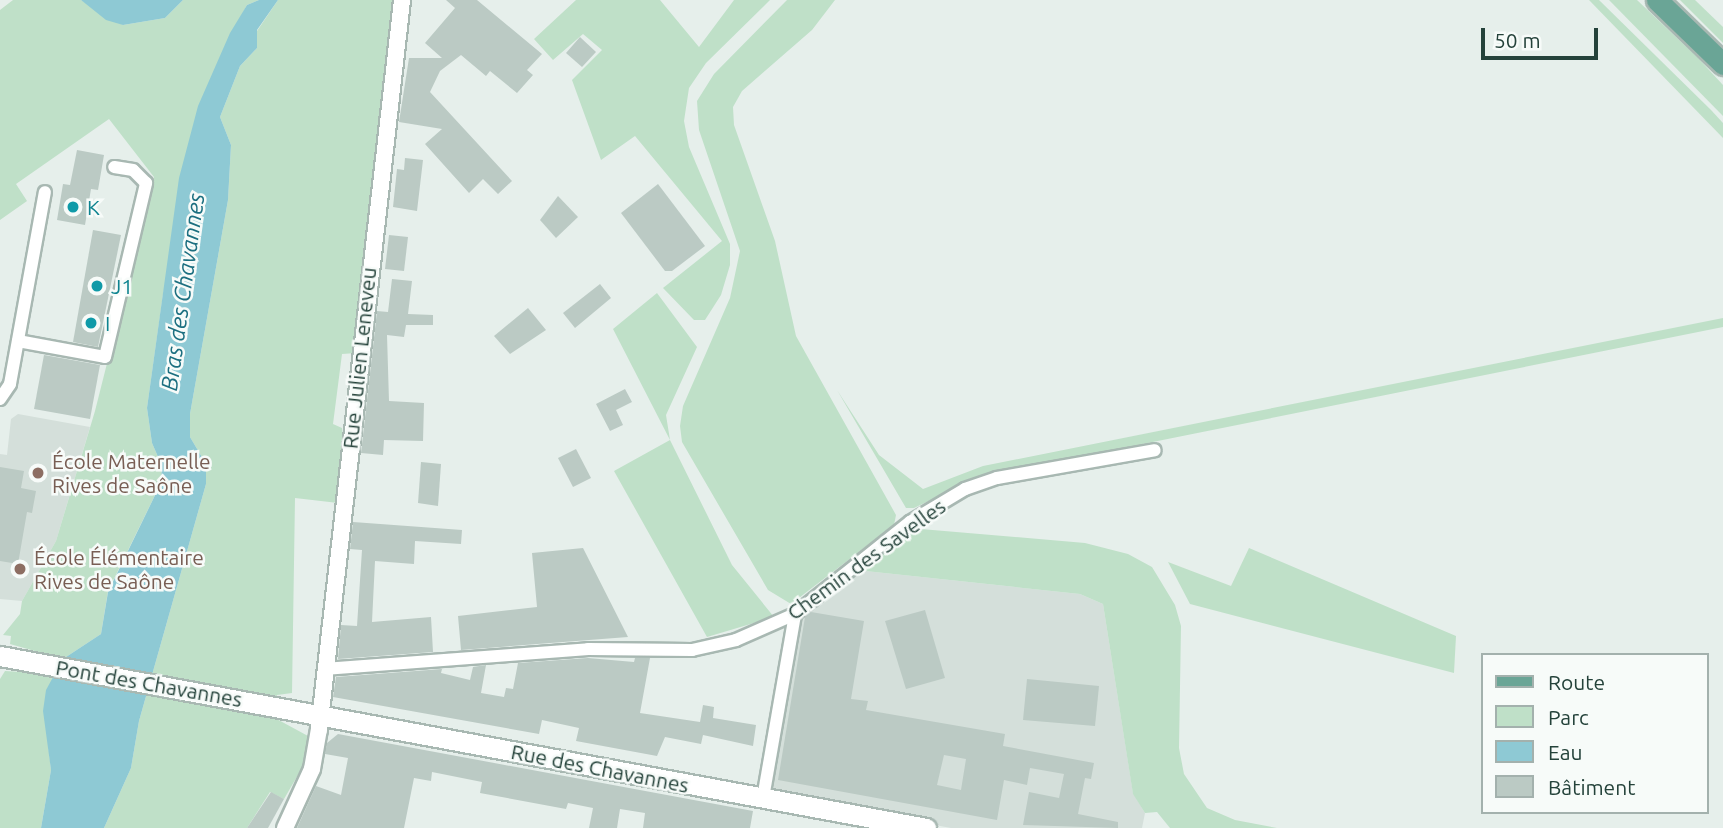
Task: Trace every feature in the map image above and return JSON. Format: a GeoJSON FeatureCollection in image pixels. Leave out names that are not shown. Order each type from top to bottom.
{"type":"FeatureCollection","features":[{"type":"Feature","properties":{"kind":"main road"},"geometry":{"type":"LineString","coordinates":[[1657,0],[1723,64]]}},
{"type":"Feature","properties":{"kind":"main road","name":"Pont des Chavannes"},"geometry":{"type":"LineString","coordinates":[[0,656],[275,706]]}},
{"type":"Feature","properties":{"kind":"main road","name":"Rue des Chavannes"},"geometry":{"type":"LineString","coordinates":[[275,706],[926,828]]}},
{"type":"Feature","properties":{"kind":"street","name":"Rue Julien Leneveu"},"geometry":{"type":"LineString","coordinates":[[285,828],[312,769],[324,670],[334,617],[368,270],[402,0]]}},
{"type":"Feature","properties":{"kind":"street"},"geometry":{"type":"LineString","coordinates":[[18,341],[105,357],[146,183],[133,170],[114,166]]}},
{"type":"Feature","properties":{"kind":"street"},"geometry":{"type":"LineString","coordinates":[[0,399],[10,384],[45,192]]}},
{"type":"Feature","properties":{"kind":"street","name":"Chemin des Savelles"},"geometry":{"type":"LineString","coordinates":[[324,670],[588,649],[692,650],[736,640],[795,614],[910,522],[965,489],[997,478],[1154,450]]}},
{"type":"Feature","properties":{"kind":"street"},"geometry":{"type":"LineString","coordinates":[[763,799],[795,614]]}},
{"type":"Feature","properties":{"kind":"shaded area"},"geometry":{"type":"Polygon","coordinates":[[[18,414],[90,427],[56,541],[22,601],[0,599],[0,454],[7,455],[11,419],[18,414]]]}},
{"type":"Feature","properties":{"kind":"shaded area"},"geometry":{"type":"Polygon","coordinates":[[[856,570],[1080,594],[1103,604],[1133,793],[1145,813],[1142,828],[951,828],[768,794],[799,618],[856,570]]]}},
{"type":"Feature","properties":{"kind":"green space"},"geometry":{"type":"Polygon","coordinates":[[[13,0],[81,0],[123,25],[165,18],[183,0],[259,0],[247,5],[225,46],[163,294],[147,408],[152,443],[162,466],[161,483],[108,591],[101,634],[63,659],[10,644],[11,636],[3,635],[20,614],[22,601],[56,541],[95,411],[154,177],[109,119],[16,184],[27,201],[0,220],[0,10],[13,0]]]}},
{"type":"Feature","properties":{"kind":"green space"},"geometry":{"type":"Polygon","coordinates":[[[278,0],[399,0],[356,353],[342,354],[333,424],[342,428],[344,442],[338,503],[295,498],[292,693],[277,695],[273,717],[308,736],[302,768],[284,799],[270,792],[247,828],[104,828],[131,768],[139,721],[206,484],[206,464],[190,437],[190,414],[228,200],[231,145],[220,117],[240,66],[257,48],[257,31],[278,0]]]}},
{"type":"Feature","properties":{"kind":"green space"},"geometry":{"type":"Polygon","coordinates":[[[576,0],[660,0],[699,47],[734,0],[770,0],[706,63],[689,88],[684,121],[689,147],[730,244],[730,265],[721,295],[705,320],[694,320],[663,288],[722,241],[635,136],[601,160],[572,80],[602,50],[583,34],[553,60],[534,39],[576,0]]]}},
{"type":"Feature","properties":{"kind":"green space"},"geometry":{"type":"Polygon","coordinates":[[[787,0],[835,0],[812,30],[742,91],[733,107],[734,125],[775,241],[796,336],[896,515],[894,525],[791,604],[768,590],[682,442],[680,426],[683,406],[730,298],[740,251],[699,130],[697,101],[714,74],[787,0]]]}},
{"type":"Feature","properties":{"kind":"green space"},"geometry":{"type":"Polygon","coordinates":[[[1589,0],[1599,0],[1711,110],[1723,123],[1723,138],[1589,0]]]}},
{"type":"Feature","properties":{"kind":"green space"},"geometry":{"type":"Polygon","coordinates":[[[1609,0],[1637,0],[1698,58],[1723,85],[1723,116],[1609,0]]]}},
{"type":"Feature","properties":{"kind":"green space"},"geometry":{"type":"Polygon","coordinates":[[[1680,0],[1695,0],[1723,27],[1723,43],[1680,0]]]}},
{"type":"Feature","properties":{"kind":"green space"},"geometry":{"type":"Polygon","coordinates":[[[657,293],[697,347],[666,415],[670,440],[613,329],[657,293]]]}},
{"type":"Feature","properties":{"kind":"green space"},"geometry":{"type":"Polygon","coordinates":[[[1723,318],[1723,327],[979,477],[914,508],[906,508],[837,390],[879,455],[923,489],[983,466],[1723,318]]]}},
{"type":"Feature","properties":{"kind":"green space"},"geometry":{"type":"Polygon","coordinates":[[[670,440],[732,565],[774,617],[707,637],[614,471],[670,440]]]}},
{"type":"Feature","properties":{"kind":"green space"},"geometry":{"type":"Polygon","coordinates":[[[909,528],[1085,543],[1128,554],[1152,567],[1175,605],[1181,626],[1179,748],[1184,774],[1207,808],[1235,820],[1277,828],[1170,828],[1157,812],[1145,813],[1133,794],[1103,604],[1080,594],[856,570],[909,528]]]}},
{"type":"Feature","properties":{"kind":"green space"},"geometry":{"type":"Polygon","coordinates":[[[1249,548],[1456,636],[1454,673],[1190,604],[1168,562],[1231,586],[1249,548]]]}},
{"type":"Feature","properties":{"kind":"green space"},"geometry":{"type":"Polygon","coordinates":[[[5,671],[55,674],[48,743],[51,770],[41,828],[0,828],[0,679],[5,671]]]}},
{"type":"Feature","properties":{"kind":"water"},"geometry":{"type":"Polygon","coordinates":[[[81,0],[183,0],[165,18],[123,25],[106,20],[81,0]]]}},
{"type":"Feature","properties":{"kind":"water","name":"Bras des Chavannes"},"geometry":{"type":"Polygon","coordinates":[[[259,0],[278,0],[257,30],[257,48],[240,66],[220,117],[231,145],[228,200],[190,414],[190,437],[206,464],[206,484],[139,721],[131,768],[104,828],[41,828],[51,770],[43,711],[46,690],[63,659],[101,634],[108,592],[161,483],[162,466],[152,443],[147,408],[179,178],[198,106],[230,33],[247,5],[259,0]]]}},
{"type":"Feature","properties":{"kind":"building"},"geometry":{"type":"Polygon","coordinates":[[[446,0],[477,0],[542,54],[527,70],[533,75],[517,93],[490,71],[486,76],[461,55],[440,71],[430,92],[512,181],[498,194],[483,179],[469,193],[425,144],[442,129],[399,122],[409,58],[442,58],[425,43],[455,8],[446,0]]]}},
{"type":"Feature","properties":{"kind":"building"},"geometry":{"type":"Polygon","coordinates":[[[580,37],[596,52],[582,67],[566,53],[580,37]]]}},
{"type":"Feature","properties":{"kind":"building"},"geometry":{"type":"Polygon","coordinates":[[[77,150],[104,155],[98,190],[91,189],[85,225],[57,220],[63,184],[70,185],[77,150]]]}},
{"type":"Feature","properties":{"kind":"building"},"geometry":{"type":"Polygon","coordinates":[[[405,158],[423,160],[417,211],[393,207],[397,169],[404,170],[405,158]]]}},
{"type":"Feature","properties":{"kind":"building"},"geometry":{"type":"Polygon","coordinates":[[[658,184],[705,246],[672,271],[665,271],[621,213],[658,184]]]}},
{"type":"Feature","properties":{"kind":"building"},"geometry":{"type":"Polygon","coordinates":[[[558,196],[578,217],[556,238],[540,220],[558,196]]]}},
{"type":"Feature","properties":{"kind":"building"},"geometry":{"type":"Polygon","coordinates":[[[93,230],[121,235],[98,347],[73,342],[93,230]]]}},
{"type":"Feature","properties":{"kind":"building"},"geometry":{"type":"Polygon","coordinates":[[[389,235],[408,237],[404,271],[385,269],[389,235]]]}},
{"type":"Feature","properties":{"kind":"building"},"geometry":{"type":"Polygon","coordinates":[[[392,279],[412,281],[408,314],[433,315],[433,325],[406,325],[404,337],[387,335],[389,401],[424,403],[423,441],[384,440],[383,455],[361,453],[377,311],[388,312],[392,279]]]}},
{"type":"Feature","properties":{"kind":"building"},"geometry":{"type":"Polygon","coordinates":[[[600,284],[611,298],[575,328],[563,313],[600,284]]]}},
{"type":"Feature","properties":{"kind":"building"},"geometry":{"type":"Polygon","coordinates":[[[528,308],[546,330],[510,354],[494,336],[528,308]]]}},
{"type":"Feature","properties":{"kind":"building"},"geometry":{"type":"Polygon","coordinates":[[[44,355],[100,365],[90,419],[34,409],[44,355]]]}},
{"type":"Feature","properties":{"kind":"building"},"geometry":{"type":"Polygon","coordinates":[[[625,389],[632,402],[616,410],[623,425],[610,431],[596,404],[625,389]]]}},
{"type":"Feature","properties":{"kind":"building"},"geometry":{"type":"Polygon","coordinates":[[[576,449],[591,478],[573,487],[558,458],[576,449]]]}},
{"type":"Feature","properties":{"kind":"building"},"geometry":{"type":"Polygon","coordinates":[[[421,462],[441,464],[438,506],[418,503],[421,462]]]}},
{"type":"Feature","properties":{"kind":"building"},"geometry":{"type":"Polygon","coordinates":[[[0,467],[24,471],[21,488],[36,491],[32,513],[27,512],[18,564],[0,561],[0,467]]]}},
{"type":"Feature","properties":{"kind":"building"},"geometry":{"type":"Polygon","coordinates":[[[353,522],[462,530],[461,544],[415,541],[414,564],[375,561],[372,622],[431,617],[433,652],[338,659],[341,625],[357,626],[362,550],[350,549],[353,522]]]}},
{"type":"Feature","properties":{"kind":"building"},"geometry":{"type":"Polygon","coordinates":[[[583,548],[628,637],[461,650],[458,616],[537,607],[532,553],[583,548]]]}},
{"type":"Feature","properties":{"kind":"building"},"geometry":{"type":"Polygon","coordinates":[[[925,610],[945,678],[906,689],[885,621],[925,610]]]}},
{"type":"Feature","properties":{"kind":"building"},"geometry":{"type":"Polygon","coordinates":[[[811,612],[864,621],[851,699],[868,701],[866,710],[1005,734],[1003,746],[1094,763],[1091,779],[1085,778],[1078,814],[1118,822],[1118,828],[1023,825],[1029,792],[1059,798],[1064,774],[1030,768],[1027,785],[1004,780],[997,820],[778,780],[805,617],[811,612]],[[944,755],[937,785],[961,790],[966,759],[944,755]]]}},
{"type":"Feature","properties":{"kind":"building"},"geometry":{"type":"Polygon","coordinates":[[[588,658],[634,662],[635,658],[650,658],[640,713],[700,722],[703,705],[714,707],[713,718],[756,725],[753,746],[703,735],[701,744],[665,737],[657,756],[576,741],[579,728],[542,720],[539,734],[333,697],[336,677],[442,669],[441,673],[470,680],[473,667],[486,665],[481,693],[504,697],[506,688],[513,689],[518,663],[588,658]]]}},
{"type":"Feature","properties":{"kind":"building"},"geometry":{"type":"Polygon","coordinates":[[[1027,679],[1099,686],[1095,726],[1023,720],[1027,679]]]}},
{"type":"Feature","properties":{"kind":"building"},"geometry":{"type":"Polygon","coordinates":[[[338,734],[753,811],[750,828],[643,828],[645,813],[620,809],[617,828],[589,828],[593,808],[568,803],[566,809],[480,793],[482,782],[432,772],[431,781],[414,778],[404,828],[297,828],[316,786],[341,795],[348,758],[325,754],[327,743],[338,734]]]}},
{"type":"Feature","properties":{"kind":"building"},"geometry":{"type":"Polygon","coordinates":[[[271,792],[284,799],[268,828],[247,828],[271,792]]]}},
{"type":"Feature","properties":{"kind":"place","name":"K"},"geometry":{"type":"Point","coordinates":[73,207]}},
{"type":"Feature","properties":{"kind":"place","name":"J1"},"geometry":{"type":"Point","coordinates":[97,286]}},
{"type":"Feature","properties":{"kind":"place","name":"I"},"geometry":{"type":"Point","coordinates":[91,323]}},
{"type":"Feature","properties":{"kind":"place","name":"École Maternelle Rives de Saône"},"geometry":{"type":"Point","coordinates":[38,473]}},
{"type":"Feature","properties":{"kind":"place","name":"École Élémentaire Rives de Saône"},"geometry":{"type":"Point","coordinates":[20,569]}}]}
